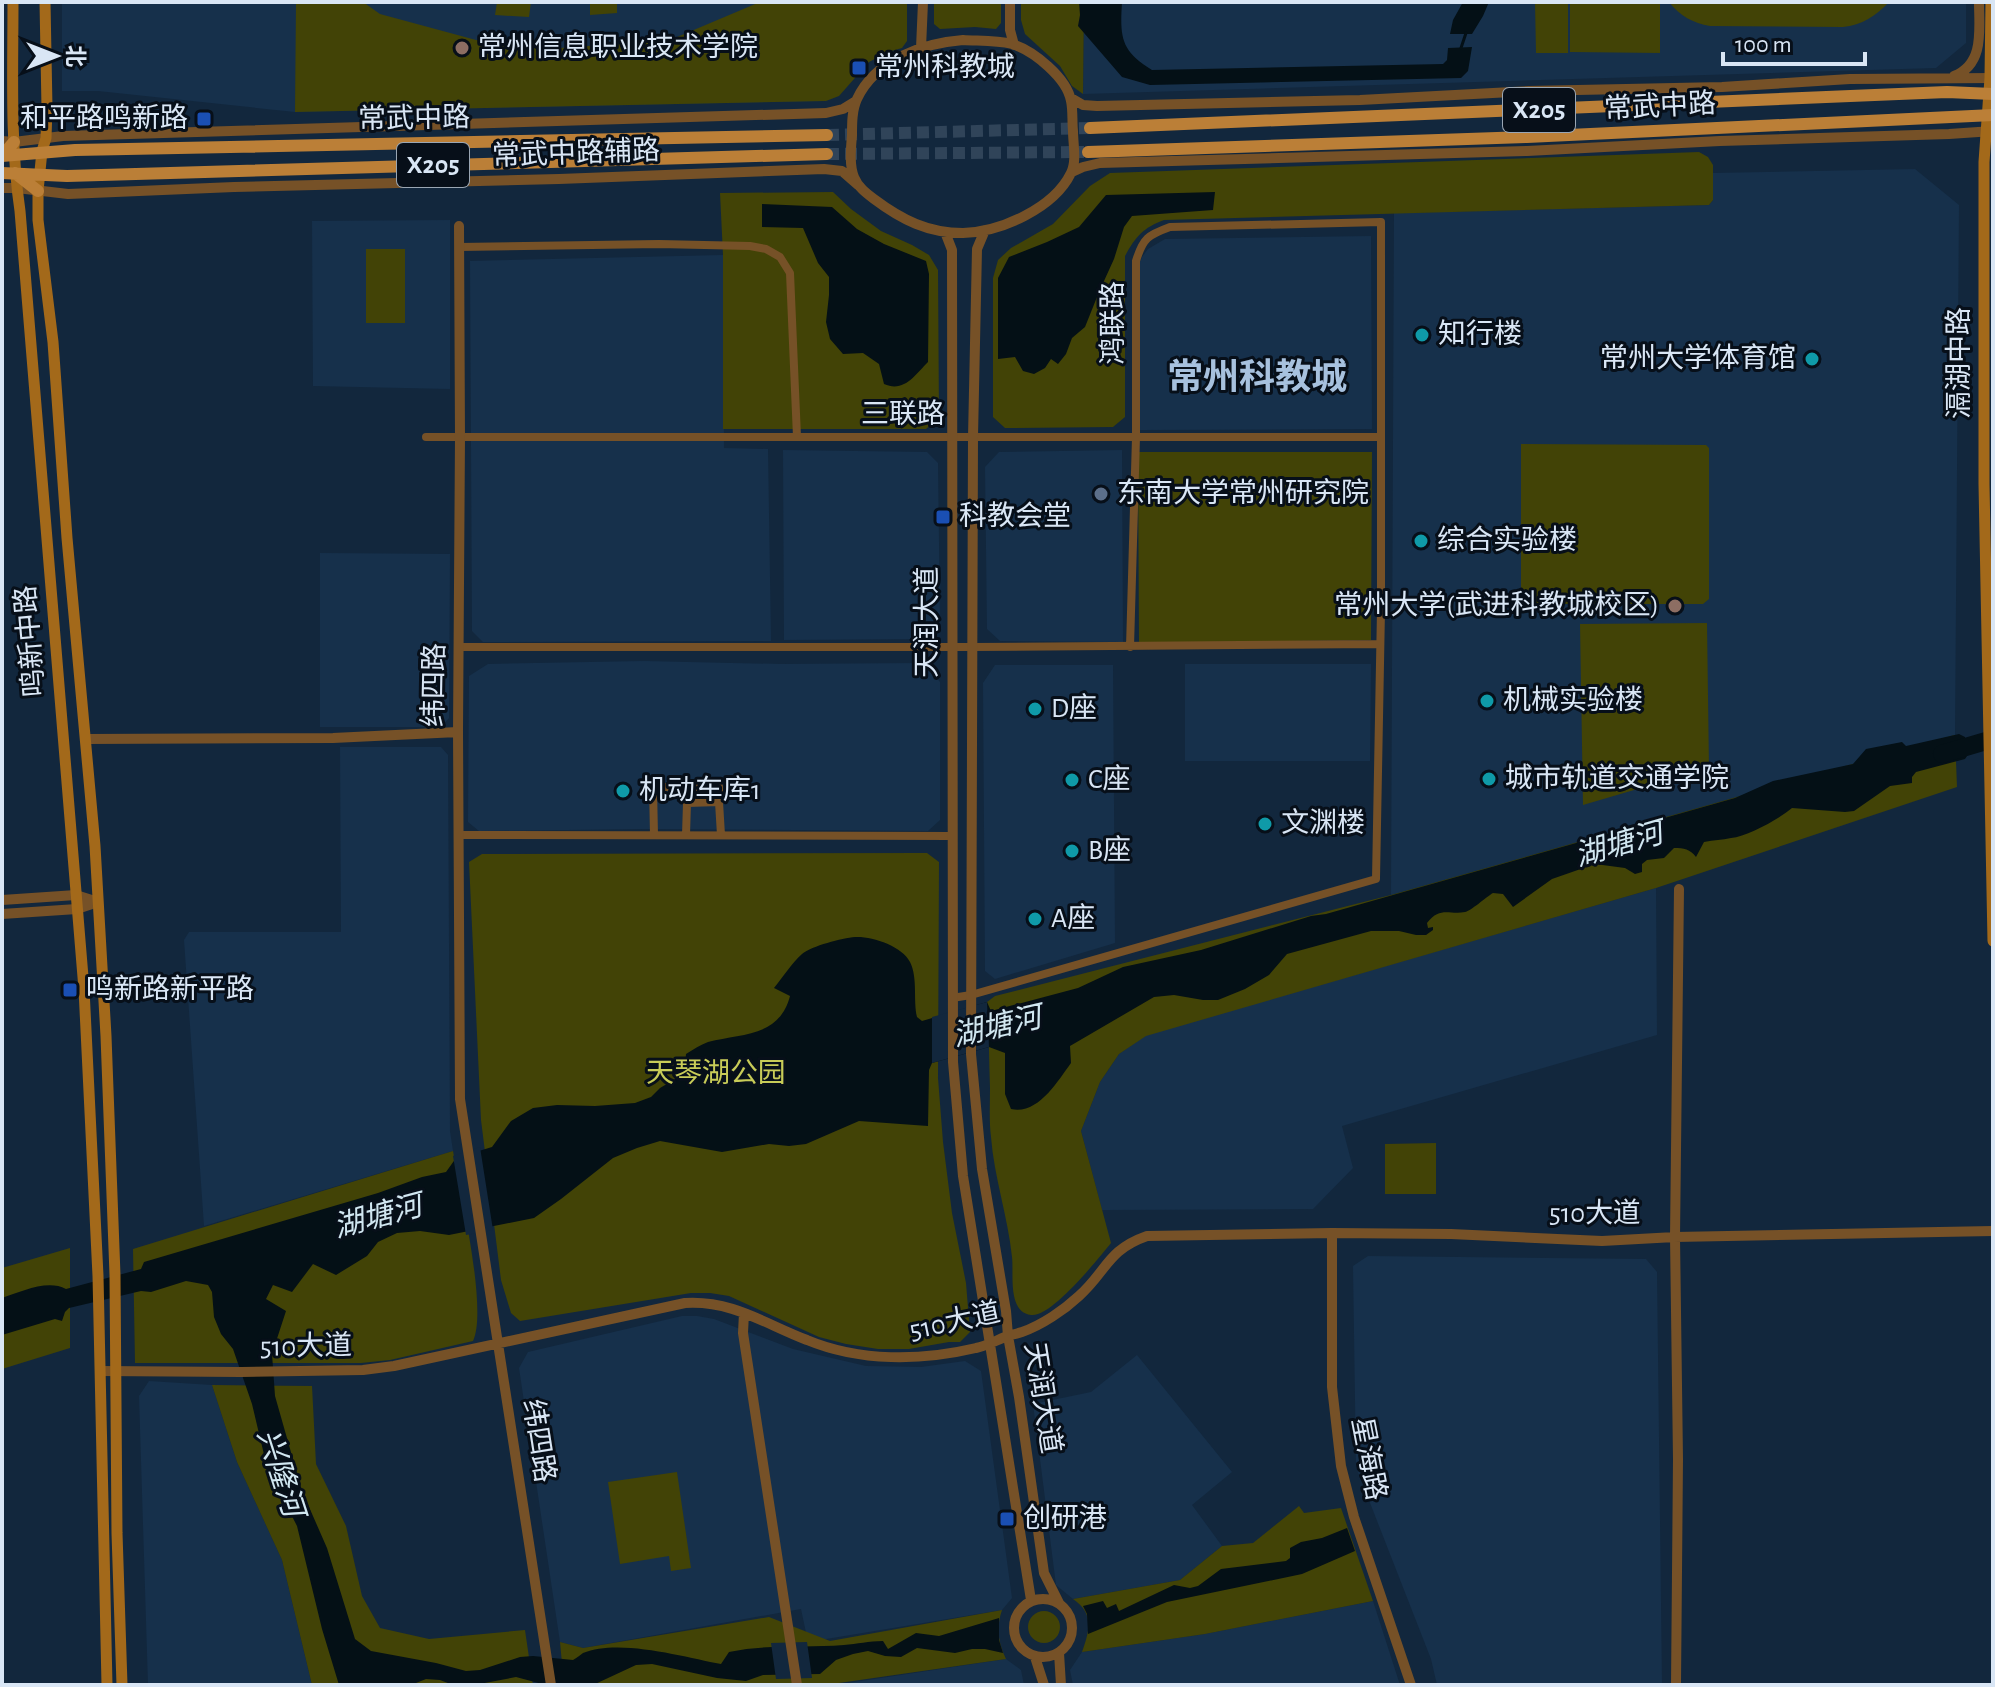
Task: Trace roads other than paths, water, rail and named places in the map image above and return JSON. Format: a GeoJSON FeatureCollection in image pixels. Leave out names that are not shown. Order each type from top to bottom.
{"type":"FeatureCollection","features":[{"type":"Feature","properties":{"kind":"main road","name":"鸣新中路"},"geometry":{"type":"LineString","coordinates":[[13,2],[9,173],[17,188],[84,989],[98,1276],[107,1685]]}},
{"type":"Feature","properties":{"kind":"main road","name":"鸣新中路"},"geometry":{"type":"LineString","coordinates":[[45,2],[44,145],[38,220],[53,342],[106,1036],[115,1275],[117,1533],[122,1685]]}},
{"type":"Feature","properties":{"kind":"main road","name":"滆湖中路"},"geometry":{"type":"LineString","coordinates":[[1991,2],[1992,78],[1984,193],[1984,484],[1993,941]]}},
{"type":"Feature","properties":{"kind":"main road","name":"常武中路"},"geometry":{"type":"LineString","coordinates":[[1090,128],[1947,92],[1991,94]]}},
{"type":"Feature","properties":{"kind":"main road","name":"常武中路"},"geometry":{"type":"LineString","coordinates":[[1088,152],[1527,137],[1990,116]]}},
{"type":"Feature","properties":{"kind":"main road","name":"常武中路"},"geometry":{"type":"LineString","coordinates":[[11,146],[827,135]]}},
{"type":"Feature","properties":{"kind":"main road"},"geometry":{"type":"LineString","coordinates":[[2,156],[11,146]]}},
{"type":"Feature","properties":{"kind":"main road","name":"常武中路"},"geometry":{"type":"LineString","coordinates":[[9,173],[99,175],[827,154]]}},
{"type":"Feature","properties":{"kind":"main road"},"geometry":{"type":"LineString","coordinates":[[9,173],[38,191]]}},
{"type":"Feature","properties":{"kind":"street"},"geometry":{"type":"LineString","coordinates":[[921,48],[923,2]]}},
{"type":"Feature","properties":{"kind":"street"},"geometry":{"type":"LineString","coordinates":[[1010,2],[1010,30],[1014,45]]}},
{"type":"Feature","properties":{"kind":"street"},"geometry":{"type":"LineString","coordinates":[[1949,78],[1960,74],[1973,62],[1979,42],[1979,2]]}},
{"type":"Feature","properties":{"kind":"street"},"geometry":{"type":"LineString","coordinates":[[1072,172],[1071,98],[1062,81],[1045,62],[1014,45],[963,40],[944,41],[921,48],[896,59],[868,80],[856,101],[851,148],[853,174],[858,185],[906,221],[945,232],[966,233],[1001,227],[1030,213],[1055,194],[1072,172],[1100,163],[1527,151],[1990,132]]}},
{"type":"Feature","properties":{"kind":"street"},"geometry":{"type":"LineString","coordinates":[[1071,98],[1083,105],[1097,106],[1360,100],[1529,91],[1722,87],[1850,79],[1992,78]]}},
{"type":"Feature","properties":{"kind":"street","name":"常武中路辅路"},"geometry":{"type":"LineString","coordinates":[[44,145],[74,135],[826,113],[843,109],[856,101]]}},
{"type":"Feature","properties":{"kind":"street","name":"常武中路辅路"},"geometry":{"type":"LineString","coordinates":[[2,188],[68,194],[824,169],[842,171],[858,185]]}},
{"type":"Feature","properties":{"kind":"street","name":"鸿联路"},"geometry":{"type":"LineString","coordinates":[[1130,647],[1136,437],[1136,261],[1142,243],[1151,234],[1170,227],[1381,222],[1379,437]]}},
{"type":"Feature","properties":{"kind":"street","name":"纬四路"},"geometry":{"type":"LineString","coordinates":[[459,226],[460,1099],[551,1685]]}},
{"type":"Feature","properties":{"kind":"street","name":"天润大道"},"geometry":{"type":"LineString","coordinates":[[985,230],[977,249],[973,437],[971,1054],[982,1169],[1044,1573],[1059,1603],[1066,1609],[1072,1628],[1066,1646],[1059,1653],[1061,1685]]}},
{"type":"Feature","properties":{"kind":"street","name":"天润大道"},"geometry":{"type":"LineString","coordinates":[[945,232],[952,250],[953,1062],[963,1176],[1031,1600]]}},
{"type":"Feature","properties":{"kind":"street"},"geometry":{"type":"LineString","coordinates":[[459,247],[659,244],[766,249],[780,257],[790,273],[797,437]]}},
{"type":"Feature","properties":{"kind":"street","name":"三联路"},"geometry":{"type":"LineString","coordinates":[[426,437],[1379,437]]}},
{"type":"Feature","properties":{"kind":"street"},"geometry":{"type":"LineString","coordinates":[[952,998],[1376,879],[1380,644],[1379,437]]}},
{"type":"Feature","properties":{"kind":"street"},"geometry":{"type":"LineString","coordinates":[[459,647],[1380,644]]}},
{"type":"Feature","properties":{"kind":"street"},"geometry":{"type":"LineString","coordinates":[[85,739],[333,738],[458,732]]}},
{"type":"Feature","properties":{"kind":"street"},"geometry":{"type":"LineString","coordinates":[[681,786],[687,803],[686,835]]}},
{"type":"Feature","properties":{"kind":"street"},"geometry":{"type":"LineString","coordinates":[[654,835],[653,787],[723,786],[719,802],[721,835]]}},
{"type":"Feature","properties":{"kind":"street"},"geometry":{"type":"LineString","coordinates":[[687,803],[719,802]]}},
{"type":"Feature","properties":{"kind":"street"},"geometry":{"type":"LineString","coordinates":[[459,835],[952,836]]}},
{"type":"Feature","properties":{"kind":"street"},"geometry":{"type":"LineString","coordinates":[[1676,1685],[1678,1459],[1675,1237],[1679,889]]}},
{"type":"Feature","properties":{"kind":"street"},"geometry":{"type":"LineString","coordinates":[[2,900],[76,895],[98,902]]}},
{"type":"Feature","properties":{"kind":"street"},"geometry":{"type":"LineString","coordinates":[[2,914],[77,909],[98,902]]}},
{"type":"Feature","properties":{"kind":"street","name":"510大道"},"geometry":{"type":"LineString","coordinates":[[100,1371],[363,1370],[685,1303],[706,1302],[744,1313],[809,1342],[846,1352],[904,1358],[977,1348],[1025,1331],[1080,1296],[1121,1248],[1147,1236],[1451,1234],[1602,1241],[1993,1231]]}},
{"type":"Feature","properties":{"kind":"street","name":"星海路"},"geometry":{"type":"LineString","coordinates":[[1332,1233],[1332,1387],[1341,1466],[1354,1517],[1411,1685]]}},
{"type":"Feature","properties":{"kind":"street"},"geometry":{"type":"LineString","coordinates":[[744,1313],[743,1333],[796,1683]]}},
{"type":"Feature","properties":{"kind":"street"},"geometry":{"type":"LineString","coordinates":[[1059,1603],[1040,1598],[1031,1600],[1017,1612],[1013,1630],[1020,1648],[1035,1657],[1050,1657],[1059,1653]]}},
{"type":"Feature","properties":{"kind":"street"},"geometry":{"type":"LineString","coordinates":[[1035,1657],[1044,1685]]}},
{"type":"Feature","properties":{"kind":"water"},"geometry":{"type":"Polygon","coordinates":[[[1079,2],[1122,2],[1124,42],[1141,63],[1152,70],[1443,64],[1447,60],[1448,48],[1472,47],[1468,71],[1461,78],[1150,85],[1122,77],[1078,26],[1079,2]]]}},
{"type":"Feature","properties":{"kind":"water"},"geometry":{"type":"Polygon","coordinates":[[[1463,2],[1489,2],[1472,34],[1450,34],[1453,20],[1463,2]]]}},
{"type":"Feature","properties":{"kind":"water"},"geometry":{"type":"Polygon","coordinates":[[[1215,192],[1213,210],[1132,216],[1124,227],[1085,327],[1072,338],[1058,364],[1051,359],[1045,368],[1034,374],[1023,371],[1015,357],[998,359],[998,278],[1009,257],[1079,227],[1106,195],[1215,192]]]}},
{"type":"Feature","properties":{"kind":"water"},"geometry":{"type":"Polygon","coordinates":[[[762,204],[832,207],[857,229],[926,261],[929,274],[928,362],[914,377],[897,386],[884,384],[879,364],[863,353],[843,354],[830,339],[826,322],[829,277],[818,263],[803,228],[762,227],[762,204]]]}},
{"type":"Feature","properties":{"kind":"water","name":"兴隆河"},"geometry":{"type":"Polygon","coordinates":[[[1959,734],[1965,737],[1965,759],[1916,772],[1912,783],[1890,786],[1854,811],[1792,808],[1746,834],[1704,842],[1696,857],[1691,852],[1674,848],[1664,858],[1647,860],[1642,864],[1642,872],[1635,874],[1625,868],[1595,864],[1552,879],[1513,907],[1503,894],[1493,893],[1468,911],[1436,915],[1427,923],[1428,928],[1433,927],[1433,930],[1426,935],[1371,931],[1287,954],[1269,975],[1218,1000],[1174,995],[1154,997],[1070,1046],[1071,1063],[1046,1095],[1030,1107],[1011,1109],[1005,1094],[1005,1053],[989,1047],[932,1063],[929,1070],[928,1126],[859,1121],[806,1144],[769,1144],[722,1152],[660,1141],[613,1158],[534,1218],[449,1235],[420,1231],[397,1233],[378,1242],[367,1256],[336,1275],[313,1264],[292,1292],[273,1285],[266,1299],[286,1311],[272,1354],[275,1396],[302,1491],[327,1548],[355,1639],[371,1651],[466,1671],[480,1670],[520,1657],[573,1660],[583,1653],[615,1647],[652,1650],[721,1664],[729,1652],[758,1648],[883,1641],[888,1649],[916,1633],[939,1636],[999,1618],[999,1640],[1003,1653],[985,1649],[955,1653],[917,1648],[901,1657],[868,1651],[836,1660],[820,1674],[763,1675],[746,1681],[652,1664],[636,1665],[593,1685],[546,1685],[516,1677],[474,1685],[453,1685],[426,1679],[411,1685],[339,1685],[297,1526],[267,1467],[252,1404],[233,1349],[221,1334],[214,1317],[212,1292],[208,1285],[186,1281],[151,1292],[141,1291],[69,1308],[62,1321],[55,1319],[2,1335],[2,1298],[42,1286],[66,1289],[141,1269],[144,1262],[446,1172],[456,1158],[492,1147],[511,1121],[533,1108],[635,1103],[651,1097],[677,1078],[685,1065],[686,1054],[692,1050],[708,1042],[746,1035],[777,1020],[790,996],[774,988],[802,954],[827,943],[862,937],[878,940],[900,951],[912,968],[917,1017],[922,1021],[987,1002],[991,1011],[1078,988],[1123,967],[1201,950],[1311,916],[1735,798],[1773,781],[1853,764],[1866,749],[1902,742],[1906,746],[1959,734]]]}},
{"type":"Feature","properties":{"kind":"water"},"geometry":{"type":"Polygon","coordinates":[[[1347,1528],[1355,1551],[1302,1574],[1167,1602],[1088,1634],[1087,1614],[1083,1606],[1103,1601],[1107,1608],[1116,1604],[1119,1611],[1174,1585],[1198,1586],[1221,1569],[1286,1561],[1290,1558],[1290,1548],[1301,1542],[1347,1528]]]}},
{"type":"Feature","properties":{"kind":"waterway"},"geometry":{"type":"LineString","coordinates":[[1461,48],[1466,33]]}},
{"type":"Feature","properties":{"kind":"waterway","name":"湖塘河"},"geometry":{"type":"LineString","coordinates":[[1942,754],[1993,739]]}},
{"type":"Feature","properties":{"kind":"tunnel"},"geometry":{"type":"LineString","coordinates":[[827,135],[1090,128]]}},
{"type":"Feature","properties":{"kind":"tunnel"},"geometry":{"type":"LineString","coordinates":[[827,154],[1084,152]]}},
{"type":"Feature","properties":{"kind":"place","name":"常州信息职业技术学院"},"geometry":{"type":"Point","coordinates":[462,48]}},
{"type":"Feature","properties":{"kind":"place","name":"常州科教城"},"geometry":{"type":"Point","coordinates":[859,68]}},
{"type":"Feature","properties":{"kind":"place","name":"和平路鸣新路"},"geometry":{"type":"Point","coordinates":[204,119]}},
{"type":"Feature","properties":{"kind":"place","name":"知行楼"},"geometry":{"type":"Point","coordinates":[1422,335]}},
{"type":"Feature","properties":{"kind":"place","name":"常州大学体育馆"},"geometry":{"type":"Point","coordinates":[1812,359]}},
{"type":"Feature","properties":{"kind":"place","name":"东南大学常州研究院"},"geometry":{"type":"Point","coordinates":[1101,494]}},
{"type":"Feature","properties":{"kind":"place","name":"科教会堂"},"geometry":{"type":"Point","coordinates":[943,517]}},
{"type":"Feature","properties":{"kind":"place","name":"综合实验楼"},"geometry":{"type":"Point","coordinates":[1421,541]}},
{"type":"Feature","properties":{"kind":"place","name":"常州大学(武进科教城校区)"},"geometry":{"type":"Point","coordinates":[1675,606]}},
{"type":"Feature","properties":{"kind":"place","name":"机械实验楼"},"geometry":{"type":"Point","coordinates":[1487,701]}},
{"type":"Feature","properties":{"kind":"place","name":"D座"},"geometry":{"type":"Point","coordinates":[1035,709]}},
{"type":"Feature","properties":{"kind":"place","name":"城市轨道交通学院"},"geometry":{"type":"Point","coordinates":[1489,779]}},
{"type":"Feature","properties":{"kind":"place","name":"C座"},"geometry":{"type":"Point","coordinates":[1072,780]}},
{"type":"Feature","properties":{"kind":"place","name":"机动车库1"},"geometry":{"type":"Point","coordinates":[623,791]}},
{"type":"Feature","properties":{"kind":"place","name":"文渊楼"},"geometry":{"type":"Point","coordinates":[1265,824]}},
{"type":"Feature","properties":{"kind":"place","name":"B座"},"geometry":{"type":"Point","coordinates":[1072,851]}},
{"type":"Feature","properties":{"kind":"place","name":"A座"},"geometry":{"type":"Point","coordinates":[1035,919]}},
{"type":"Feature","properties":{"kind":"place","name":"鸣新路新平路"},"geometry":{"type":"Point","coordinates":[70,990]}},
{"type":"Feature","properties":{"kind":"place","name":"创研港"},"geometry":{"type":"Point","coordinates":[1007,1519]}},
{"type":"Feature","properties":{"kind":"district","name":"常州科教城"},"geometry":{"type":"Point","coordinates":[1257,378]}},
{"type":"Feature","properties":{"kind":"park label","name":"天琴湖公园"},"geometry":{"type":"Point","coordinates":[716,1074]}}]}
